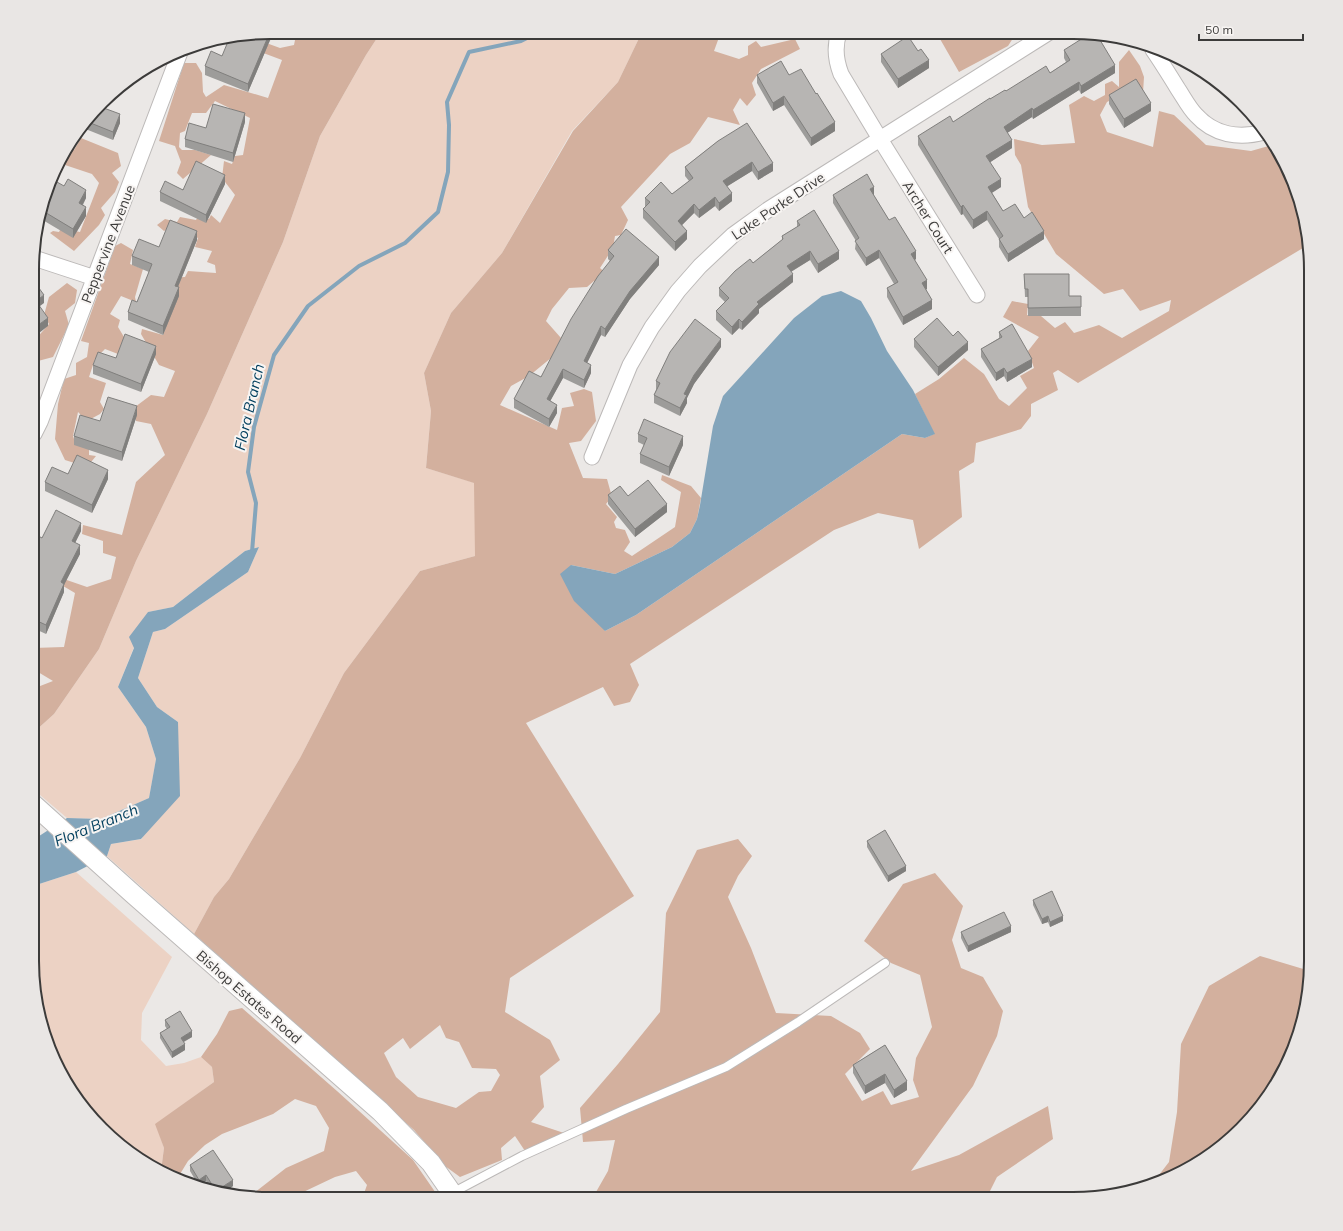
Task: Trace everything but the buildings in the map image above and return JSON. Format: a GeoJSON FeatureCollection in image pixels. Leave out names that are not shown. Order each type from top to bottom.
{"type":"FeatureCollection","features":[{"type":"Feature","properties":{"kind":"street","name":"Archer Court"},"geometry":{"type":"LineString","coordinates":[[837,39],[836,49],[841,74],[977,295]]}},
{"type":"Feature","properties":{"kind":"street","name":"Lake Parke Drive"},"geometry":{"type":"LineString","coordinates":[[592,457],[630,365],[652,327],[678,291],[700,266],[733,235],[769,209],[1037,39]]}},
{"type":"Feature","properties":{"kind":"street"},"geometry":{"type":"LineString","coordinates":[[1156,54],[1190,107],[1202,121],[1210,127],[1227,134],[1246,136],[1259,133]]}},
{"type":"Feature","properties":{"kind":"street","name":"Peppervine Avenue"},"geometry":{"type":"LineString","coordinates":[[39,424],[178,59]]}},
{"type":"Feature","properties":{"kind":"street"},"geometry":{"type":"LineString","coordinates":[[39,260],[95,278]]}},
{"type":"Feature","properties":{"kind":"street","name":"Bishop Estates Road"},"geometry":{"type":"LineString","coordinates":[[39,810],[208,961],[380,1111],[431,1163],[451,1192]]}},
{"type":"Feature","properties":{"kind":"lane"},"geometry":{"type":"LineString","coordinates":[[461,1192],[522,1156],[626,1109],[726,1067],[798,1022],[885,963]]}},
{"type":"Feature","properties":{"kind":"shaded area"},"geometry":{"type":"Polygon","coordinates":[[[255,39],[280,48],[294,45],[295,39],[376,39],[320,136],[283,242],[207,414],[136,561],[99,649],[54,714],[39,728],[39,686],[53,681],[39,673],[39,648],[64,647],[75,593],[58,583],[58,577],[87,587],[111,579],[116,557],[103,553],[103,541],[82,534],[83,525],[122,535],[136,482],[165,455],[151,424],[136,421],[135,407],[151,395],[164,397],[175,371],[159,365],[141,334],[142,329],[163,335],[178,293],[165,278],[185,277],[188,271],[216,273],[215,265],[207,262],[212,251],[195,247],[198,238],[172,226],[164,231],[157,225],[165,219],[177,222],[180,217],[196,220],[199,215],[209,219],[211,215],[220,223],[235,195],[222,178],[224,161],[232,164],[235,156],[243,155],[250,118],[215,101],[206,113],[192,113],[185,131],[180,133],[179,147],[182,150],[195,150],[211,155],[183,179],[177,173],[181,162],[175,146],[159,141],[184,63],[196,63],[202,73],[203,92],[206,97],[224,85],[268,98],[282,60],[233,42],[255,39]]]}},
{"type":"Feature","properties":{"kind":"shaded area"},"geometry":{"type":"Polygon","coordinates":[[[376,39],[639,39],[618,82],[572,131],[502,253],[451,313],[424,373],[431,411],[426,468],[475,483],[475,556],[420,571],[344,673],[300,758],[229,879],[214,897],[194,934],[107,856],[111,844],[142,839],[178,722],[157,707],[138,678],[153,632],[165,629],[248,572],[259,547],[245,551],[173,607],[148,612],[118,687],[146,727],[156,759],[149,798],[101,819],[67,818],[39,794],[39,728],[54,714],[99,649],[136,561],[207,414],[283,242],[320,136],[376,39]]]}},
{"type":"Feature","properties":{"kind":"shaded area"},"geometry":{"type":"Polygon","coordinates":[[[639,39],[718,39],[714,51],[739,59],[748,55],[748,46],[756,41],[761,47],[795,39],[800,49],[761,69],[752,83],[756,95],[747,106],[740,98],[733,110],[740,125],[708,117],[690,143],[670,154],[621,207],[628,220],[621,235],[615,236],[613,248],[600,268],[611,278],[600,284],[594,281],[587,287],[569,288],[552,309],[546,321],[561,338],[551,358],[529,376],[511,386],[500,405],[557,430],[562,408],[574,406],[570,393],[584,389],[592,392],[596,421],[581,441],[569,443],[583,478],[607,479],[612,497],[606,504],[617,517],[614,522],[616,528],[625,530],[630,542],[624,551],[632,556],[675,527],[681,492],[661,480],[662,475],[691,486],[701,498],[697,519],[690,533],[672,547],[615,574],[571,565],[605,631],[636,615],[902,434],[925,438],[934,434],[915,394],[939,379],[964,358],[984,374],[999,399],[1009,406],[1027,388],[1020,376],[1034,368],[1028,351],[1039,337],[1003,317],[1012,301],[1028,304],[1027,315],[1041,316],[1055,328],[1065,322],[1074,333],[1099,325],[1122,338],[1169,311],[1171,300],[1140,311],[1123,289],[1104,294],[1056,254],[1028,207],[1021,165],[1015,155],[1014,139],[1042,145],[1075,143],[1069,105],[1084,96],[1094,101],[1105,95],[1105,84],[1112,81],[1119,87],[1119,62],[1129,50],[1140,66],[1144,77],[1143,93],[1137,87],[1107,102],[1100,115],[1107,132],[1153,147],[1159,111],[1174,115],[1206,145],[1251,151],[1268,146],[1292,195],[1300,225],[1303,248],[1078,383],[1058,370],[1053,373],[1058,390],[1031,404],[1031,416],[1021,429],[976,443],[974,462],[959,471],[962,517],[919,549],[913,520],[878,513],[834,530],[630,664],[639,685],[630,702],[614,706],[603,687],[526,723],[634,896],[510,978],[505,1012],[550,1040],[560,1060],[540,1076],[544,1107],[531,1122],[567,1134],[525,1151],[515,1136],[501,1148],[502,1160],[460,1177],[445,1166],[414,1130],[194,934],[214,897],[229,879],[300,758],[344,673],[420,571],[475,556],[474,483],[426,468],[431,411],[424,373],[451,313],[502,253],[573,131],[618,82],[639,39]],[[440,1025],[410,1049],[403,1038],[384,1053],[396,1077],[418,1097],[456,1108],[479,1092],[491,1091],[500,1075],[496,1069],[472,1068],[459,1042],[446,1038],[440,1025]]]}},
{"type":"Feature","properties":{"kind":"shaded area"},"geometry":{"type":"Polygon","coordinates":[[[940,39],[1012,39],[1008,46],[959,72],[940,39]]]}},
{"type":"Feature","properties":{"kind":"shaded area"},"geometry":{"type":"Polygon","coordinates":[[[81,138],[118,153],[121,166],[112,173],[119,182],[115,192],[101,208],[105,215],[99,225],[74,251],[50,233],[53,231],[59,232],[61,228],[80,232],[99,183],[92,174],[65,165],[60,174],[74,148],[74,150],[81,138]]]}},
{"type":"Feature","properties":{"kind":"shaded area"},"geometry":{"type":"Polygon","coordinates":[[[121,243],[133,250],[130,264],[143,269],[135,297],[136,302],[121,296],[110,314],[120,320],[118,327],[124,337],[118,354],[105,349],[95,359],[89,377],[106,383],[100,402],[104,409],[100,414],[87,421],[78,412],[73,436],[75,442],[89,446],[89,455],[96,456],[87,467],[65,460],[55,439],[58,404],[64,379],[76,375],[76,363],[87,357],[89,343],[81,341],[115,246],[121,243]]]}},
{"type":"Feature","properties":{"kind":"shaded area"},"geometry":{"type":"Polygon","coordinates":[[[67,283],[77,290],[75,303],[65,311],[69,325],[53,357],[39,361],[39,335],[49,324],[44,315],[49,297],[67,283]]]}},
{"type":"Feature","properties":{"kind":"shaded area"},"geometry":{"type":"Polygon","coordinates":[[[738,839],[752,856],[738,876],[728,897],[751,948],[776,1013],[831,1016],[860,1033],[870,1049],[845,1074],[862,1101],[883,1091],[891,1105],[919,1097],[913,1080],[916,1058],[932,1027],[920,975],[891,963],[864,941],[903,884],[935,873],[963,906],[952,940],[961,968],[983,977],[1003,1011],[997,1036],[973,1086],[911,1171],[959,1155],[1048,1106],[1053,1139],[997,1177],[990,1192],[596,1192],[608,1171],[615,1140],[583,1142],[580,1108],[660,1012],[666,913],[697,850],[738,839]]]}},
{"type":"Feature","properties":{"kind":"shaded area"},"geometry":{"type":"Polygon","coordinates":[[[76,872],[172,957],[142,1013],[141,1040],[166,1066],[184,1063],[201,1057],[212,1067],[214,1082],[156,1124],[164,1148],[162,1165],[129,1144],[96,1113],[78,1090],[57,1050],[51,1036],[43,1006],[39,976],[39,884],[76,872]]]}},
{"type":"Feature","properties":{"kind":"shaded area"},"geometry":{"type":"Polygon","coordinates":[[[1260,956],[1304,969],[1300,1006],[1292,1036],[1273,1077],[1265,1090],[1247,1113],[1214,1144],[1189,1161],[1159,1175],[1169,1162],[1177,1112],[1181,1044],[1209,986],[1260,956]]]}},
{"type":"Feature","properties":{"kind":"shaded area"},"geometry":{"type":"Polygon","coordinates":[[[242,1008],[337,1091],[413,1160],[435,1192],[364,1192],[367,1185],[356,1171],[335,1177],[303,1192],[255,1192],[286,1168],[324,1151],[329,1128],[316,1106],[295,1099],[273,1114],[222,1134],[205,1145],[188,1161],[180,1174],[162,1165],[164,1148],[155,1124],[214,1082],[212,1067],[201,1057],[217,1034],[229,1011],[242,1008]]]}},
{"type":"Feature","properties":{"kind":"water"},"geometry":{"type":"Polygon","coordinates":[[[841,291],[861,301],[887,351],[913,390],[935,434],[925,438],[902,434],[636,615],[605,631],[574,601],[560,574],[571,565],[615,574],[672,547],[690,533],[697,519],[713,426],[723,396],[794,318],[822,296],[841,291]]]}},
{"type":"Feature","properties":{"kind":"water"},"geometry":{"type":"Polygon","coordinates":[[[259,547],[248,572],[165,629],[153,632],[138,678],[157,707],[178,722],[180,796],[141,839],[111,844],[107,856],[76,872],[39,884],[39,836],[67,818],[101,819],[149,798],[156,759],[146,727],[118,687],[134,648],[129,637],[148,612],[173,607],[245,551],[259,547]]]}},
{"type":"Feature","properties":{"kind":"waterway","name":"Flora Branch"},"geometry":{"type":"LineString","coordinates":[[251,553],[256,503],[248,472],[254,427],[274,355],[308,306],[359,266],[405,243],[438,212],[448,172],[449,125],[447,102],[469,52],[525,39]]}}]}
